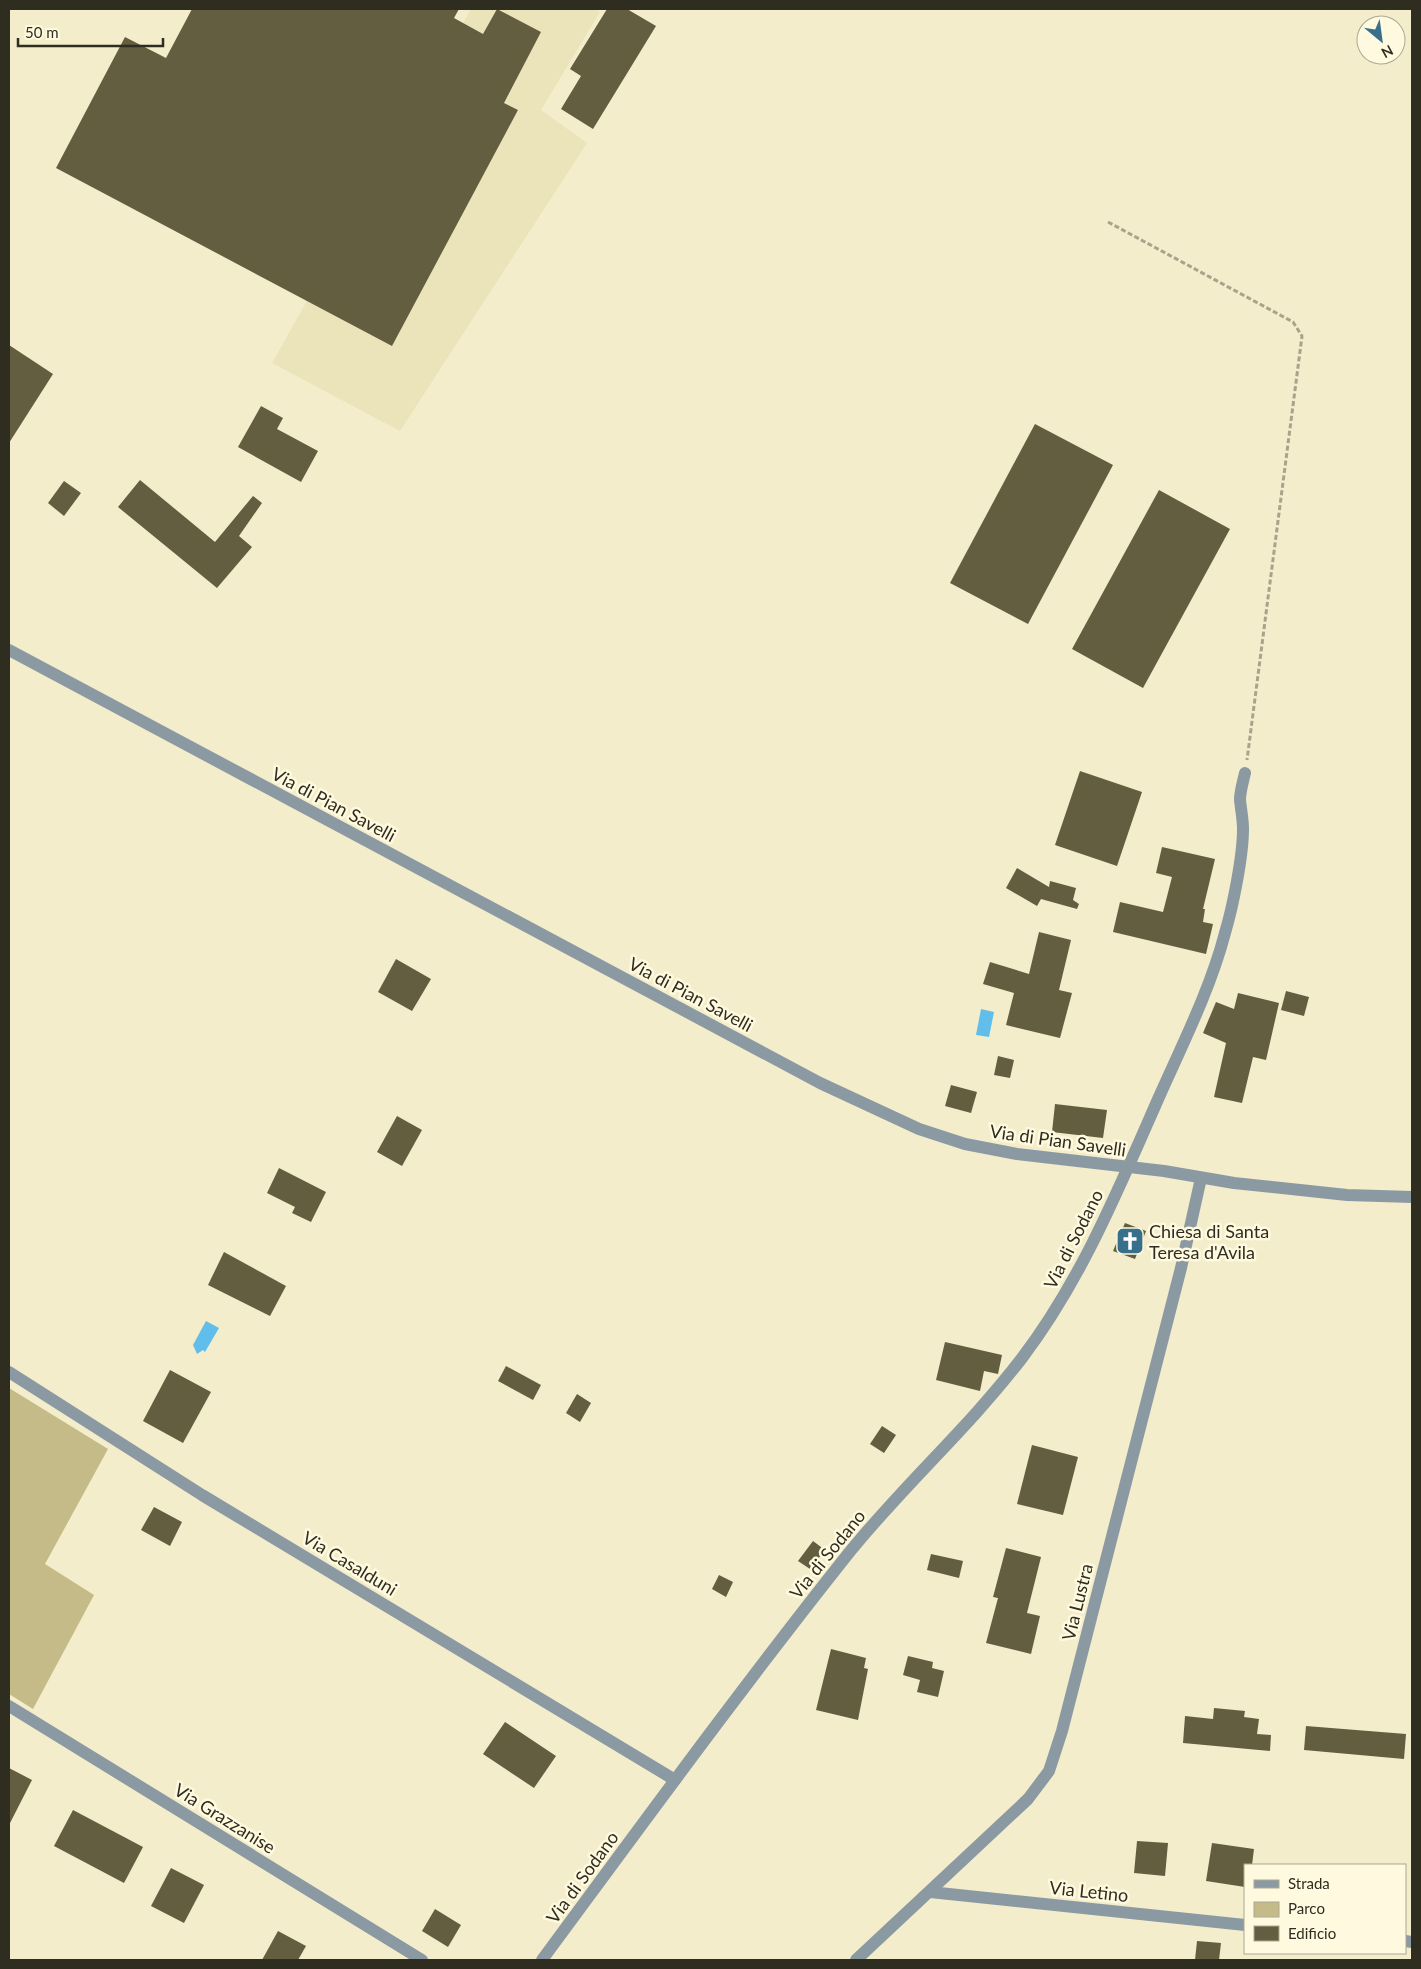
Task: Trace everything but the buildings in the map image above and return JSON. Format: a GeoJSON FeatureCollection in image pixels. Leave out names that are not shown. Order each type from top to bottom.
{"type":"FeatureCollection","features":[{"type":"Feature","properties":{"kind":"street","name":"Via di Pian Savelli"},"geometry":{"type":"LineString","coordinates":[[9,650],[853,1100],[919,1129],[965,1144],[1018,1154],[1347,1195],[1412,1197]]}},
{"type":"Feature","properties":{"kind":"street","name":"Via di Sodano"},"geometry":{"type":"LineString","coordinates":[[542,1960],[675,1780],[844,1559],[894,1500],[957,1434],[1030,1348],[1086,1260],[1206,988],[1226,932],[1243,829],[1240,797],[1245,773]]}},
{"type":"Feature","properties":{"kind":"street","name":"Via Lustra"},"geometry":{"type":"LineString","coordinates":[[856,1960],[1024,1803],[1040,1784],[1052,1764],[1181,1268],[1202,1178]]}},
{"type":"Feature","properties":{"kind":"street","name":"Via Casalduni"},"geometry":{"type":"LineString","coordinates":[[9,1372],[211,1500],[675,1780]]}},
{"type":"Feature","properties":{"kind":"street","name":"Via Grazzanise"},"geometry":{"type":"LineString","coordinates":[[9,1706],[422,1960]]}},
{"type":"Feature","properties":{"kind":"street","name":"Via Letino"},"geometry":{"type":"LineString","coordinates":[[930,1892],[1244,1925]]}},
{"type":"Feature","properties":{"kind":"path"},"geometry":{"type":"LineString","coordinates":[[1108,222],[1293,322],[1302,336],[1250,748],[1245,773]]}},
{"type":"Feature","properties":{"kind":"shaded area"},"geometry":{"type":"Polygon","coordinates":[[[471,9],[595,9],[600,12],[541,110],[587,143],[400,431],[272,363],[471,9]]]}},
{"type":"Feature","properties":{"kind":"green space"},"geometry":{"type":"Polygon","coordinates":[[[9,1388],[108,1449],[45,1564],[94,1595],[33,1709],[9,1694],[9,1388]]]}},
{"type":"Feature","properties":{"kind":"water"},"geometry":{"type":"Polygon","coordinates":[[[981,1009],[994,1012],[989,1037],[976,1035],[981,1009]]]}},
{"type":"Feature","properties":{"kind":"water"},"geometry":{"type":"Polygon","coordinates":[[[206,1321],[219,1328],[205,1352],[203,1350],[197,1354],[193,1345],[206,1321]]]}},
{"type":"Feature","properties":{"kind":"place","name":"Chiesa di Santa Teresa d'Avila"},"geometry":{"type":"Point","coordinates":[1130,1241]}}]}
